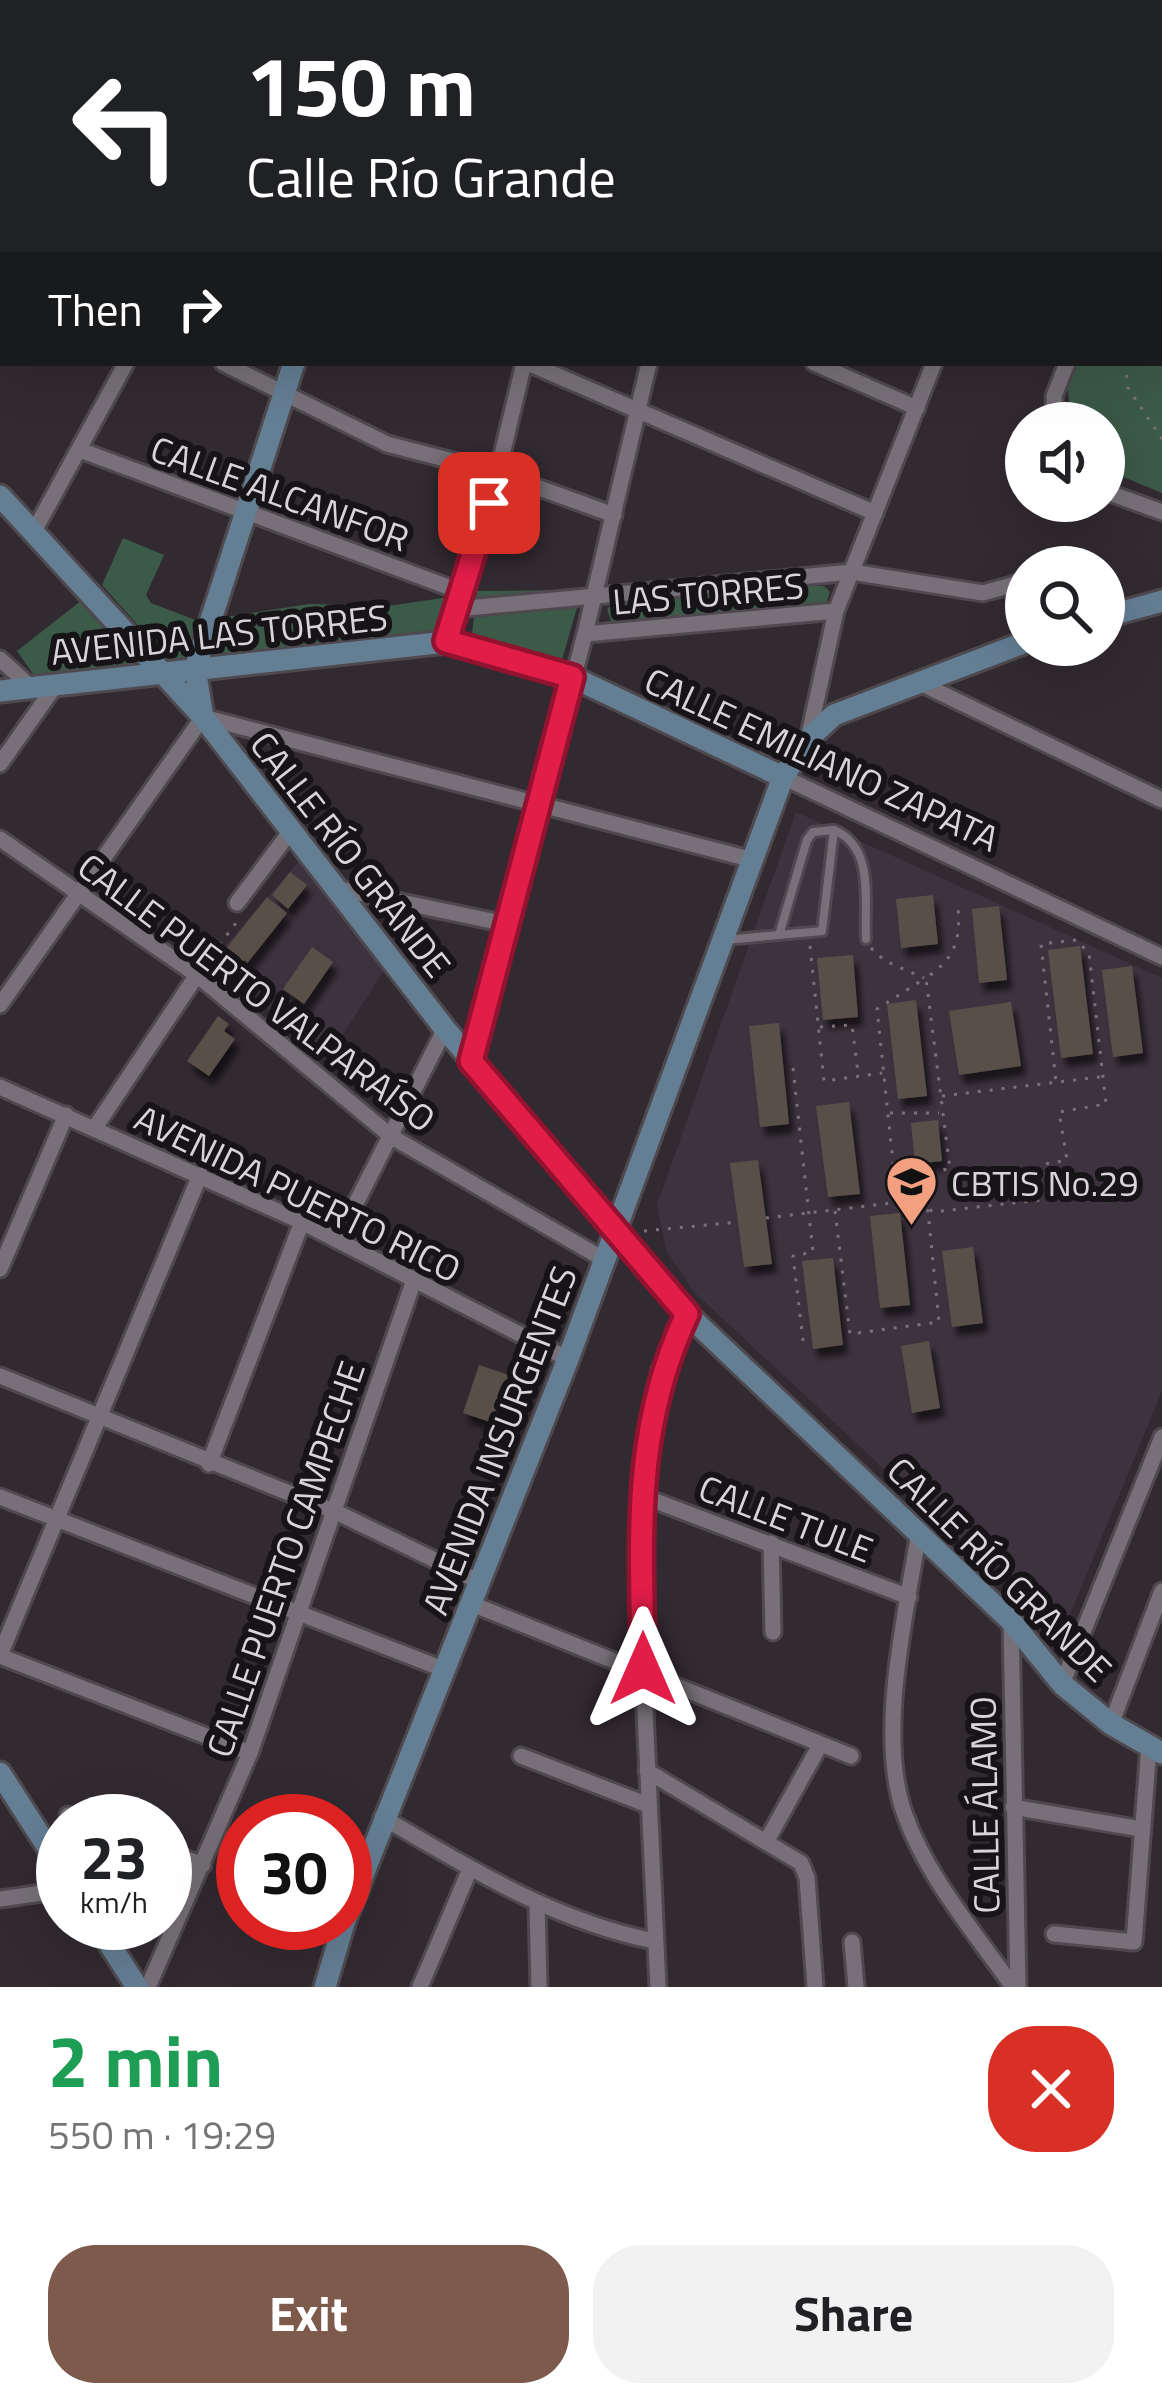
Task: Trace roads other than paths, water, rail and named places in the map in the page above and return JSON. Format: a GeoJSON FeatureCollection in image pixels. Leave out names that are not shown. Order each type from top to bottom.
{"type":"FeatureCollection","features":[{"type":"Feature","properties":{"kind":"main road"},"geometry":{"type":"LineString","coordinates":[[203,717],[195,669],[293,366]]}},
{"type":"Feature","properties":{"kind":"main road","name":"CALLE RÍO GRANDE"},"geometry":{"type":"LineString","coordinates":[[0,496],[203,717],[445,1029],[687,1314],[1011,1621],[1062,1684],[1111,1724],[1155,1749]]}},
{"type":"Feature","properties":{"kind":"main road"},"geometry":{"type":"LineString","coordinates":[[1125,609],[1162,601]]}},
{"type":"Feature","properties":{"kind":"main road","name":"AVENIDA LAS TORRES"},"geometry":{"type":"LineString","coordinates":[[0,691],[446,641]]}},
{"type":"Feature","properties":{"kind":"main road","name":"CALLE EMILIANO ZAPATA"},"geometry":{"type":"LineString","coordinates":[[446,641],[572,677],[783,778]]}},
{"type":"Feature","properties":{"kind":"main road","name":"AVENIDA INSURGENTES"},"geometry":{"type":"LineString","coordinates":[[372,1844],[568,1359],[783,778],[808,740],[834,715],[1005,649]]}},
{"type":"Feature","properties":{"kind":"main road"},"geometry":{"type":"LineString","coordinates":[[0,1773],[36,1829]]}},
{"type":"Feature","properties":{"kind":"main road"},"geometry":{"type":"LineString","coordinates":[[113,1950],[137,1987]]}},
{"type":"Feature","properties":{"kind":"main road","name":"AVENIDA INSURGENTES"},"geometry":{"type":"LineString","coordinates":[[325,1987],[336,1950]]}},
{"type":"Feature","properties":{"kind":"street"},"geometry":{"type":"LineString","coordinates":[[33,533],[124,366]]}},
{"type":"Feature","properties":{"kind":"street"},"geometry":{"type":"LineString","coordinates":[[228,366],[387,444],[495,472],[614,515]]}},
{"type":"Feature","properties":{"kind":"street"},"geometry":{"type":"LineString","coordinates":[[446,641],[483,535],[495,472],[525,366]]}},
{"type":"Feature","properties":{"kind":"street"},"geometry":{"type":"LineString","coordinates":[[533,366],[875,513]]}},
{"type":"Feature","properties":{"kind":"street"},"geometry":{"type":"LineString","coordinates":[[471,1061],[536,803],[586,634],[648,366]]}},
{"type":"Feature","properties":{"kind":"street"},"geometry":{"type":"LineString","coordinates":[[821,366],[917,409]]}},
{"type":"Feature","properties":{"kind":"street"},"geometry":{"type":"LineString","coordinates":[[808,740],[836,611],[933,366]]}},
{"type":"Feature","properties":{"kind":"street"},"geometry":{"type":"LineString","coordinates":[[1054,402],[1065,366]]}},
{"type":"Feature","properties":{"kind":"street","name":"CALLE ALCANFOR"},"geometry":{"type":"LineString","coordinates":[[80,450],[458,600]]}},
{"type":"Feature","properties":{"kind":"street"},"geometry":{"type":"LineString","coordinates":[[1125,498],[1162,512]]}},
{"type":"Feature","properties":{"kind":"street"},"geometry":{"type":"LineString","coordinates":[[458,600],[594,596],[852,572],[983,593],[1005,587]]}},
{"type":"Feature","properties":{"kind":"street","name":"LAS TORRES"},"geometry":{"type":"LineString","coordinates":[[586,634],[836,611]]}},
{"type":"Feature","properties":{"kind":"street"},"geometry":{"type":"LineString","coordinates":[[0,659],[32,688]]}},
{"type":"Feature","properties":{"kind":"street"},"geometry":{"type":"LineString","coordinates":[[916,680],[1162,800]]}},
{"type":"Feature","properties":{"kind":"street"},"geometry":{"type":"LineString","coordinates":[[0,764],[55,686]]}},
{"type":"Feature","properties":{"kind":"street"},"geometry":{"type":"LineString","coordinates":[[0,1005],[203,717],[753,860]]}},
{"type":"Feature","properties":{"kind":"street","name":"CALLE EMILIANO ZAPATA"},"geometry":{"type":"LineString","coordinates":[[783,778],[1162,957]]}},
{"type":"Feature","properties":{"kind":"street"},"geometry":{"type":"LineString","coordinates":[[237,903],[290,832]]}},
{"type":"Feature","properties":{"kind":"street","name":"CALLE PUERTO VALPARAÍSO"},"geometry":{"type":"LineString","coordinates":[[0,839],[197,975],[392,1137],[605,1260]]}},
{"type":"Feature","properties":{"kind":"street"},"geometry":{"type":"LineString","coordinates":[[332,887],[506,924]]}},
{"type":"Feature","properties":{"kind":"street"},"geometry":{"type":"LineString","coordinates":[[94,1129],[197,975]]}},
{"type":"Feature","properties":{"kind":"street"},"geometry":{"type":"LineString","coordinates":[[337,1240],[445,1029]]}},
{"type":"Feature","properties":{"kind":"street","name":"AVENIDA PUERTO RICO"},"geometry":{"type":"LineString","coordinates":[[0,1087],[302,1222],[568,1359]]}},
{"type":"Feature","properties":{"kind":"street"},"geometry":{"type":"LineString","coordinates":[[0,1269],[66,1115]]}},
{"type":"Feature","properties":{"kind":"street"},"geometry":{"type":"LineString","coordinates":[[200,1175],[0,1656],[250,1753]]}},
{"type":"Feature","properties":{"kind":"street"},"geometry":{"type":"LineString","coordinates":[[209,1464],[302,1222]]}},
{"type":"Feature","properties":{"kind":"street","name":"CALLE PUERTO CAMPECHE"},"geometry":{"type":"LineString","coordinates":[[148,1987],[250,1753],[414,1280]]}},
{"type":"Feature","properties":{"kind":"street"},"geometry":{"type":"LineString","coordinates":[[658,1987],[643,1669],[642,1496],[654,1393],[687,1314]]}},
{"type":"Feature","properties":{"kind":"street"},"geometry":{"type":"LineString","coordinates":[[0,1376],[337,1512],[480,1582]]}},
{"type":"Feature","properties":{"kind":"street"},"geometry":{"type":"LineString","coordinates":[[1062,1684],[1162,1437]]}},
{"type":"Feature","properties":{"kind":"street","name":"CALLE TULE"},"geometry":{"type":"LineString","coordinates":[[642,1496],[909,1597]]}},
{"type":"Feature","properties":{"kind":"street"},"geometry":{"type":"LineString","coordinates":[[0,1497],[443,1669]]}},
{"type":"Feature","properties":{"kind":"street"},"geometry":{"type":"LineString","coordinates":[[919,1532],[895,1743],[905,1816],[1016,1987]]}},
{"type":"Feature","properties":{"kind":"street"},"geometry":{"type":"LineString","coordinates":[[771,1543],[772,1632]]}},
{"type":"Feature","properties":{"kind":"street"},"geometry":{"type":"LineString","coordinates":[[1111,1724],[1156,1625],[1162,1592]]}},
{"type":"Feature","properties":{"kind":"street"},"geometry":{"type":"LineString","coordinates":[[472,1604],[851,1756]]}},
{"type":"Feature","properties":{"kind":"street","name":"CALLE ÁLAMO"},"geometry":{"type":"LineString","coordinates":[[1011,1621],[1016,1987]]}},
{"type":"Feature","properties":{"kind":"street"},"geometry":{"type":"LineString","coordinates":[[766,1842],[820,1745]]}},
{"type":"Feature","properties":{"kind":"street"},"geometry":{"type":"LineString","coordinates":[[1054,1934],[1134,1942],[1141,1829],[1155,1749]]}},
{"type":"Feature","properties":{"kind":"street"},"geometry":{"type":"LineString","coordinates":[[521,1756],[648,1805]]}},
{"type":"Feature","properties":{"kind":"street"},"geometry":{"type":"LineString","coordinates":[[647,1771],[801,1863],[808,1878],[814,1987]]}},
{"type":"Feature","properties":{"kind":"street"},"geometry":{"type":"LineString","coordinates":[[1013,1807],[1141,1829]]}},
{"type":"Feature","properties":{"kind":"street"},"geometry":{"type":"LineString","coordinates":[[382,1817],[537,1904],[609,1932],[654,1941]]}},
{"type":"Feature","properties":{"kind":"street"},"geometry":{"type":"LineString","coordinates":[[192,1861],[203,1865]]}},
{"type":"Feature","properties":{"kind":"street"},"geometry":{"type":"LineString","coordinates":[[420,1987],[470,1869]]}},
{"type":"Feature","properties":{"kind":"street"},"geometry":{"type":"LineString","coordinates":[[0,1899],[36,1894]]}},
{"type":"Feature","properties":{"kind":"street"},"geometry":{"type":"LineString","coordinates":[[537,1904],[539,1987]]}},
{"type":"Feature","properties":{"kind":"street"},"geometry":{"type":"LineString","coordinates":[[853,1942],[856,1987]]}},
{"type":"Feature","properties":{"kind":"lane"},"geometry":{"type":"LineString","coordinates":[[779,935],[806,840],[823,828],[851,837],[862,852],[866,939]]}},
{"type":"Feature","properties":{"kind":"lane"},"geometry":{"type":"LineString","coordinates":[[724,940],[822,931],[834,830]]}},
{"type":"Feature","properties":{"kind":"place","name":"CBTIS No.29"},"geometry":{"type":"Point","coordinates":[912,1228]}}]}
